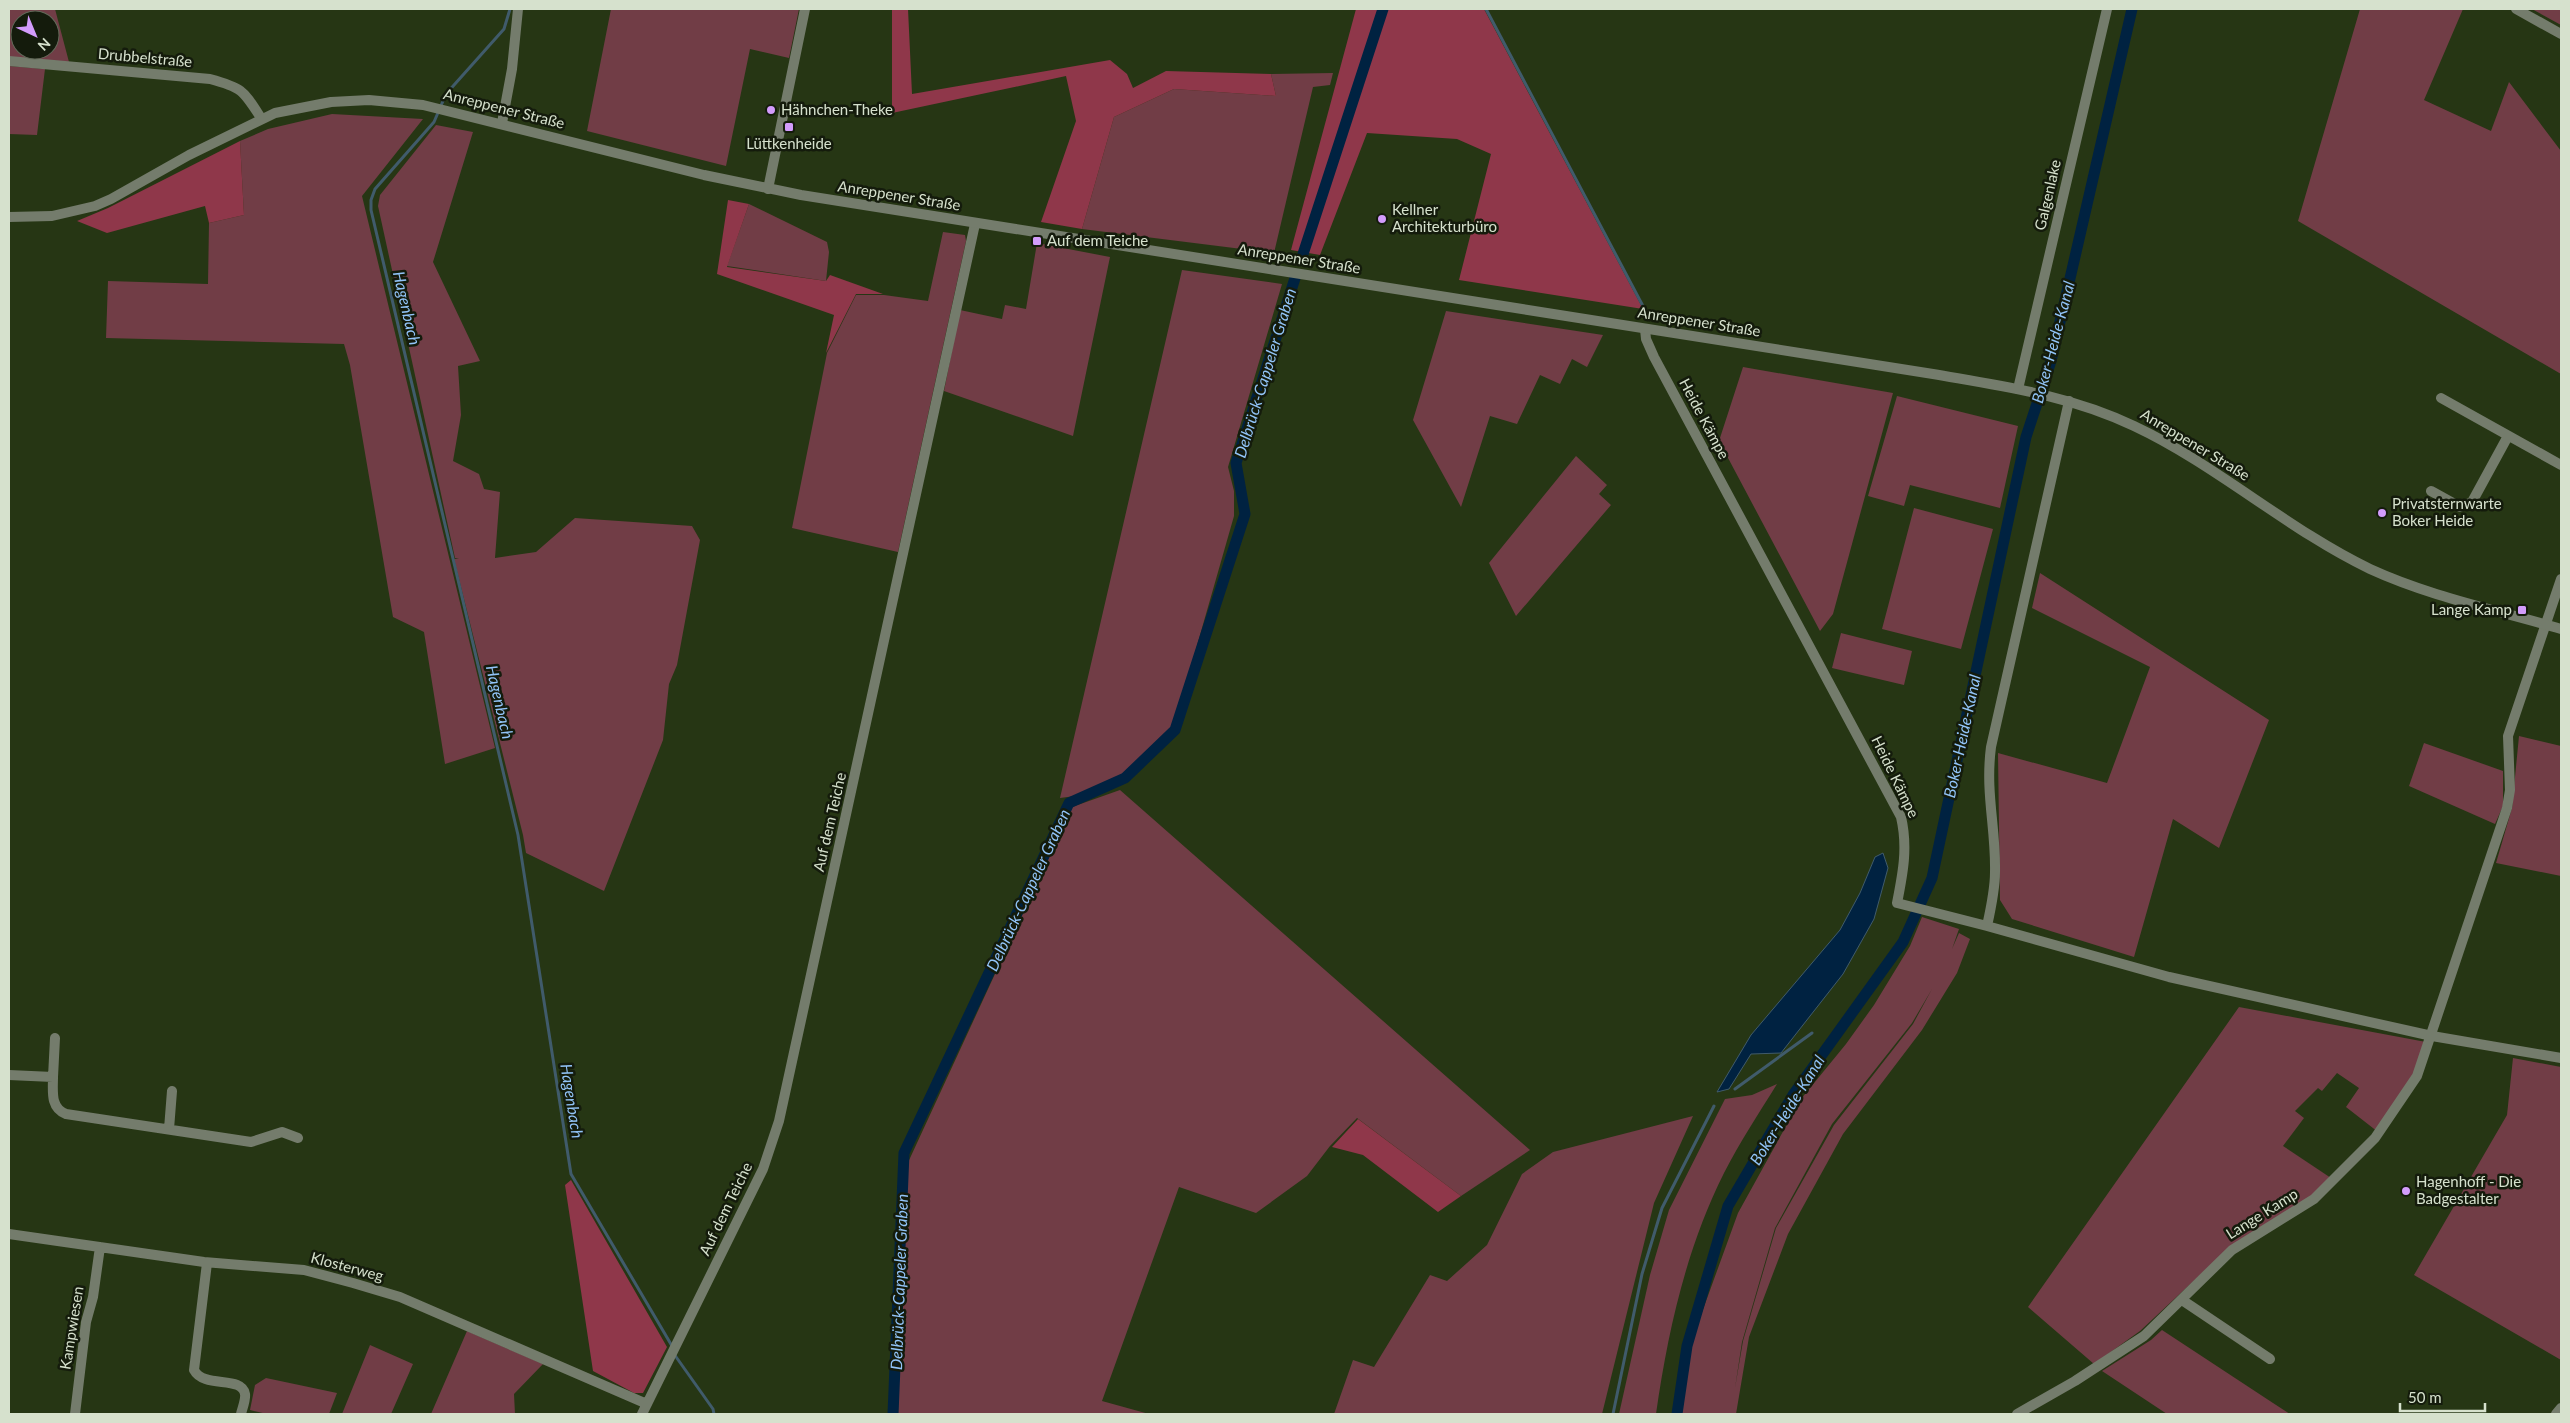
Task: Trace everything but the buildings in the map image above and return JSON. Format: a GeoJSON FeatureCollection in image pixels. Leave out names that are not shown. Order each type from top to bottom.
{"type":"FeatureCollection","features":[{"type":"Feature","properties":{"kind":"street"},"geometry":{"type":"LineString","coordinates":[[502,123],[512,69],[518,9]]}},
{"type":"Feature","properties":{"kind":"street"},"geometry":{"type":"LineString","coordinates":[[768,189],[805,9]]}},
{"type":"Feature","properties":{"kind":"street","name":"Galgenlake"},"geometry":{"type":"LineString","coordinates":[[2018,388],[2107,9]]}},
{"type":"Feature","properties":{"kind":"street"},"geometry":{"type":"LineString","coordinates":[[2516,9],[2561,34]]}},
{"type":"Feature","properties":{"kind":"street","name":"Drubbelstraße"},"geometry":{"type":"LineString","coordinates":[[9,61],[210,79],[235,86],[243,91],[261,118]]}},
{"type":"Feature","properties":{"kind":"street","name":"Anreppener Straße"},"geometry":{"type":"LineString","coordinates":[[9,216],[52,216],[95,206],[111,199],[188,155],[231,136],[261,118],[290,109],[331,102],[369,100],[423,105],[768,189],[975,224],[2018,388],[2069,402],[2132,425],[2162,440],[2327,545],[2369,568],[2411,586],[2451,599],[2561,629]]}},
{"type":"Feature","properties":{"kind":"street","name":"Auf dem Teiche"},"geometry":{"type":"LineString","coordinates":[[647,1404],[763,1169],[779,1121],[975,224]]}},
{"type":"Feature","properties":{"kind":"street","name":"Heide Kämpe"},"geometry":{"type":"LineString","coordinates":[[1645,328],[1646,339],[1654,358],[1901,816],[1906,843],[1905,863],[1897,903],[1987,926]]}},
{"type":"Feature","properties":{"kind":"street"},"geometry":{"type":"LineString","coordinates":[[2440,398],[2561,465]]}},
{"type":"Feature","properties":{"kind":"street"},"geometry":{"type":"LineString","coordinates":[[2069,402],[1991,747],[1988,772],[1995,871],[1993,898],[1987,926],[2169,977],[2432,1036],[2561,1058]]}},
{"type":"Feature","properties":{"kind":"street"},"geometry":{"type":"LineString","coordinates":[[2431,491],[2460,507],[2472,502],[2508,436]]}},
{"type":"Feature","properties":{"kind":"street","name":"Lange Kamp"},"geometry":{"type":"LineString","coordinates":[[2017,1414],[2074,1381],[2144,1336],[2232,1250],[2314,1199],[2362,1154],[2392,1117],[2417,1076],[2508,808],[2510,790],[2508,736],[2561,579]]}},
{"type":"Feature","properties":{"kind":"street"},"geometry":{"type":"LineString","coordinates":[[55,1038],[53,1099],[62,1112],[251,1142],[282,1132],[298,1138]]}},
{"type":"Feature","properties":{"kind":"street"},"geometry":{"type":"LineString","coordinates":[[9,1075],[53,1077]]}},
{"type":"Feature","properties":{"kind":"street"},"geometry":{"type":"LineString","coordinates":[[169,1129],[172,1091]]}},
{"type":"Feature","properties":{"kind":"street","name":"Klosterweg"},"geometry":{"type":"LineString","coordinates":[[9,1234],[207,1263],[304,1270],[400,1297],[647,1404]]}},
{"type":"Feature","properties":{"kind":"street","name":"Kampwiesen"},"geometry":{"type":"LineString","coordinates":[[75,1414],[86,1322],[93,1297],[100,1247]]}},
{"type":"Feature","properties":{"kind":"street"},"geometry":{"type":"LineString","coordinates":[[207,1263],[194,1370],[204,1380],[238,1384],[245,1395],[241,1414]]}},
{"type":"Feature","properties":{"kind":"street"},"geometry":{"type":"LineString","coordinates":[[2182,1300],[2270,1359]]}},
{"type":"Feature","properties":{"kind":"street"},"geometry":{"type":"LineString","coordinates":[[642,1414],[647,1404]]}},
{"type":"Feature","properties":{"kind":"street"},"geometry":{"type":"LineString","coordinates":[[2556,1414],[2561,1408]]}},
{"type":"Feature","properties":{"kind":"shaded area"},"geometry":{"type":"Polygon","coordinates":[[[9,9],[55,9],[10,10],[10,57],[9,9]]]}},
{"type":"Feature","properties":{"kind":"shaded area"},"geometry":{"type":"Polygon","coordinates":[[[611,9],[799,9],[789,58],[750,49],[726,166],[587,131],[611,9]]]}},
{"type":"Feature","properties":{"kind":"shaded area"},"geometry":{"type":"Polygon","coordinates":[[[892,9],[908,9],[912,94],[1110,60],[1127,74],[1133,88],[1166,71],[1271,74],[1276,96],[1174,89],[1114,117],[1082,229],[1041,222],[1076,121],[1066,76],[892,113],[892,9]]]}},
{"type":"Feature","properties":{"kind":"shaded area"},"geometry":{"type":"Polygon","coordinates":[[[1356,9],[1484,9],[1643,309],[1459,280],[1491,154],[1457,139],[1367,133],[1320,255],[1291,250],[1356,9]]]}},
{"type":"Feature","properties":{"kind":"shaded area"},"geometry":{"type":"Polygon","coordinates":[[[2360,9],[2463,9],[2424,100],[2491,131],[2509,82],[2561,151],[2561,374],[2298,221],[2360,9]]]}},
{"type":"Feature","properties":{"kind":"shaded area"},"geometry":{"type":"Polygon","coordinates":[[[2532,9],[2561,9],[2561,25],[2532,9]]]}},
{"type":"Feature","properties":{"kind":"shaded area"},"geometry":{"type":"Polygon","coordinates":[[[60,28],[69,62],[45,60],[60,60],[60,28]]]}},
{"type":"Feature","properties":{"kind":"shaded area"},"geometry":{"type":"Polygon","coordinates":[[[9,66],[45,69],[37,135],[9,134],[9,66]]]}},
{"type":"Feature","properties":{"kind":"shaded area"},"geometry":{"type":"Polygon","coordinates":[[[1333,73],[1330,85],[1313,87],[1274,253],[1082,229],[1114,117],[1174,89],[1276,96],[1271,74],[1333,73]]]}},
{"type":"Feature","properties":{"kind":"shaded area"},"geometry":{"type":"Polygon","coordinates":[[[332,114],[423,119],[362,196],[495,748],[445,764],[424,632],[393,617],[350,365],[344,344],[106,338],[108,281],[208,284],[209,223],[244,215],[240,141],[268,129],[332,114]]]}},
{"type":"Feature","properties":{"kind":"shaded area"},"geometry":{"type":"Polygon","coordinates":[[[436,125],[473,132],[433,262],[480,361],[458,366],[461,415],[453,461],[479,474],[484,489],[500,492],[495,558],[536,552],[575,518],[692,526],[700,540],[677,665],[669,684],[663,740],[604,891],[526,853],[454,559],[459,559],[455,558],[378,206],[380,195],[436,125]]]}},
{"type":"Feature","properties":{"kind":"shaded area"},"geometry":{"type":"Polygon","coordinates":[[[240,141],[244,215],[209,223],[205,206],[107,233],[77,221],[108,208],[240,141]]]}},
{"type":"Feature","properties":{"kind":"shaded area"},"geometry":{"type":"Polygon","coordinates":[[[728,200],[749,204],[727,267],[826,281],[830,275],[883,294],[856,294],[826,353],[834,315],[717,274],[728,200]]]}},
{"type":"Feature","properties":{"kind":"shaded area"},"geometry":{"type":"Polygon","coordinates":[[[749,204],[827,242],[829,252],[826,281],[727,266],[749,204]]]}},
{"type":"Feature","properties":{"kind":"shaded area"},"geometry":{"type":"Polygon","coordinates":[[[943,232],[965,235],[966,241],[898,552],[792,528],[827,353],[856,295],[884,295],[928,301],[943,232]]]}},
{"type":"Feature","properties":{"kind":"shaded area"},"geometry":{"type":"Polygon","coordinates":[[[1037,243],[1110,257],[1073,436],[944,391],[960,310],[1002,319],[1005,305],[1026,309],[1037,243]]]}},
{"type":"Feature","properties":{"kind":"shaded area"},"geometry":{"type":"Polygon","coordinates":[[[1182,270],[1282,284],[1228,467],[1234,491],[1234,516],[1174,726],[1144,757],[1119,777],[1075,796],[1060,798],[1182,270]]]}},
{"type":"Feature","properties":{"kind":"shaded area"},"geometry":{"type":"Polygon","coordinates":[[[1446,311],[1603,335],[1587,367],[1572,359],[1560,384],[1540,375],[1517,424],[1490,416],[1461,507],[1413,420],[1446,311]]]}},
{"type":"Feature","properties":{"kind":"shaded area"},"geometry":{"type":"Polygon","coordinates":[[[1743,367],[1893,393],[1833,614],[1820,631],[1719,441],[1743,367]]]}},
{"type":"Feature","properties":{"kind":"shaded area"},"geometry":{"type":"Polygon","coordinates":[[[1897,396],[2018,426],[2000,508],[1910,485],[1904,506],[1868,496],[1897,396]]]}},
{"type":"Feature","properties":{"kind":"shaded area"},"geometry":{"type":"Polygon","coordinates":[[[1576,456],[1607,485],[1599,494],[1611,505],[1516,616],[1489,563],[1576,456]]]}},
{"type":"Feature","properties":{"kind":"shaded area"},"geometry":{"type":"Polygon","coordinates":[[[1914,508],[1993,529],[1961,649],[1882,629],[1914,508]]]}},
{"type":"Feature","properties":{"kind":"shaded area"},"geometry":{"type":"Polygon","coordinates":[[[2040,573],[2269,720],[2219,848],[2173,819],[2134,957],[2012,919],[2000,900],[1998,753],[2107,783],[2150,667],[2032,608],[2040,573]]]}},
{"type":"Feature","properties":{"kind":"shaded area"},"geometry":{"type":"Polygon","coordinates":[[[1841,633],[1912,651],[1904,685],[1832,668],[1841,633]]]}},
{"type":"Feature","properties":{"kind":"shaded area"},"geometry":{"type":"Polygon","coordinates":[[[2519,736],[2561,746],[2561,876],[2496,863],[2512,808],[2519,736]]]}},
{"type":"Feature","properties":{"kind":"shaded area"},"geometry":{"type":"Polygon","coordinates":[[[2424,743],[2503,771],[2503,806],[2495,824],[2409,786],[2424,743]]]}},
{"type":"Feature","properties":{"kind":"shaded area"},"geometry":{"type":"Polygon","coordinates":[[[1120,790],[1530,1150],[1461,1196],[1357,1118],[1330,1146],[1307,1176],[1256,1213],[1179,1187],[1102,1401],[1149,1414],[898,1414],[905,1169],[1072,807],[1120,790]]]}},
{"type":"Feature","properties":{"kind":"shaded area"},"geometry":{"type":"Polygon","coordinates":[[[1922,917],[1959,929],[1952,949],[1959,933],[1970,939],[1957,973],[1922,1030],[1843,1134],[1788,1234],[1749,1337],[1736,1414],[1680,1414],[1689,1348],[1738,1213],[1801,1099],[1846,1044],[1874,1005],[1910,946],[1922,917]],[[1932,989],[1912,1023],[1832,1124],[1775,1228],[1742,1342],[1735,1388],[1743,1341],[1776,1228],[1834,1125],[1913,1024],[1932,989]]]}},
{"type":"Feature","properties":{"kind":"shaded area"},"geometry":{"type":"Polygon","coordinates":[[[2239,1007],[2426,1042],[2415,1074],[2378,1132],[2346,1107],[2359,1088],[2337,1073],[2322,1091],[2318,1088],[2295,1111],[2304,1118],[2283,1146],[2331,1178],[2312,1196],[2229,1248],[2140,1331],[2094,1364],[2028,1307],[2239,1007]]]}},
{"type":"Feature","properties":{"kind":"shaded area"},"geometry":{"type":"Polygon","coordinates":[[[2513,1058],[2561,1067],[2561,1360],[2414,1275],[2507,1115],[2513,1058]]]}},
{"type":"Feature","properties":{"kind":"shaded area"},"geometry":{"type":"Polygon","coordinates":[[[1777,1084],[1724,1173],[1699,1231],[1680,1291],[1666,1352],[1656,1414],[1619,1414],[1650,1275],[1669,1210],[1725,1099],[1752,1095],[1777,1084]]]}},
{"type":"Feature","properties":{"kind":"shaded area"},"geometry":{"type":"Polygon","coordinates":[[[1693,1116],[1654,1203],[1602,1414],[1334,1414],[1353,1360],[1374,1367],[1430,1275],[1447,1281],[1487,1245],[1522,1174],[1553,1152],[1693,1116]]]}},
{"type":"Feature","properties":{"kind":"shaded area"},"geometry":{"type":"Polygon","coordinates":[[[1358,1119],[1461,1196],[1438,1212],[1363,1155],[1332,1147],[1358,1119]]]}},
{"type":"Feature","properties":{"kind":"shaded area"},"geometry":{"type":"Polygon","coordinates":[[[571,1180],[667,1347],[643,1393],[634,1393],[593,1371],[565,1185],[571,1180]]]}},
{"type":"Feature","properties":{"kind":"shaded area"},"geometry":{"type":"Polygon","coordinates":[[[2162,1330],[2290,1414],[2167,1414],[2102,1371],[2151,1340],[2162,1330]]]}},
{"type":"Feature","properties":{"kind":"shaded area"},"geometry":{"type":"Polygon","coordinates":[[[467,1331],[543,1364],[514,1394],[515,1414],[431,1414],[467,1331]]]}},
{"type":"Feature","properties":{"kind":"shaded area"},"geometry":{"type":"Polygon","coordinates":[[[370,1345],[413,1364],[391,1414],[342,1414],[370,1345]]]}},
{"type":"Feature","properties":{"kind":"shaded area"},"geometry":{"type":"Polygon","coordinates":[[[266,1378],[337,1393],[329,1414],[267,1414],[250,1410],[255,1385],[266,1378]]]}},
{"type":"Feature","properties":{"kind":"water"},"geometry":{"type":"Polygon","coordinates":[[[1883,853],[1888,868],[1874,919],[1843,974],[1781,1053],[1751,1054],[1729,1089],[1717,1092],[1751,1035],[1840,930],[1860,893],[1875,857],[1883,853]]]}},
{"type":"Feature","properties":{"kind":"waterway","name":"Hagenbach"},"geometry":{"type":"LineString","coordinates":[[510,9],[504,29],[446,94],[434,122],[375,189],[371,200],[371,210],[518,835],[571,1174],[672,1346]]}},
{"type":"Feature","properties":{"kind":"waterway","name":"Delbrück-Cappeler Graben"},"geometry":{"type":"LineString","coordinates":[[1303,254],[1383,9]]}},
{"type":"Feature","properties":{"kind":"waterway"},"geometry":{"type":"LineString","coordinates":[[1486,9],[1644,308]]}},
{"type":"Feature","properties":{"kind":"waterway","name":"Boker-Heide-Kanal"},"geometry":{"type":"LineString","coordinates":[[1677,1414],[1687,1346],[1728,1206],[1793,1095],[1903,942],[1932,878],[2026,437],[2051,361],[2132,9]]}},
{"type":"Feature","properties":{"kind":"waterway","name":"Delbrück-Cappeler Graben"},"geometry":{"type":"LineString","coordinates":[[893,1414],[904,1153],[1069,803],[1125,778],[1175,730],[1245,514],[1236,463],[1296,275]]}},
{"type":"Feature","properties":{"kind":"waterway"},"geometry":{"type":"LineString","coordinates":[[1735,1089],[1812,1033]]}},
{"type":"Feature","properties":{"kind":"waterway"},"geometry":{"type":"LineString","coordinates":[[1613,1414],[1642,1274],[1662,1208],[1714,1106]]}},
{"type":"Feature","properties":{"kind":"waterway","name":"Hagenbach"},"geometry":{"type":"LineString","coordinates":[[674,1354],[713,1409],[714,1414]]}},
{"type":"Feature","properties":{"kind":"place","name":"Hähnchen-Theke"},"geometry":{"type":"Point","coordinates":[771,110]}},
{"type":"Feature","properties":{"kind":"place","name":"Lüttkenheide"},"geometry":{"type":"Point","coordinates":[789,127]}},
{"type":"Feature","properties":{"kind":"place","name":"Kellner Architekturbüro"},"geometry":{"type":"Point","coordinates":[1382,219]}},
{"type":"Feature","properties":{"kind":"place","name":"Auf dem Teiche"},"geometry":{"type":"Point","coordinates":[1037,241]}},
{"type":"Feature","properties":{"kind":"place","name":"Privatsternwarte Boker Heide"},"geometry":{"type":"Point","coordinates":[2382,513]}},
{"type":"Feature","properties":{"kind":"place","name":"Lange Kamp"},"geometry":{"type":"Point","coordinates":[2522,610]}},
{"type":"Feature","properties":{"kind":"place","name":"Hagenhoff - Die Badgestalter"},"geometry":{"type":"Point","coordinates":[2406,1191]}}]}
